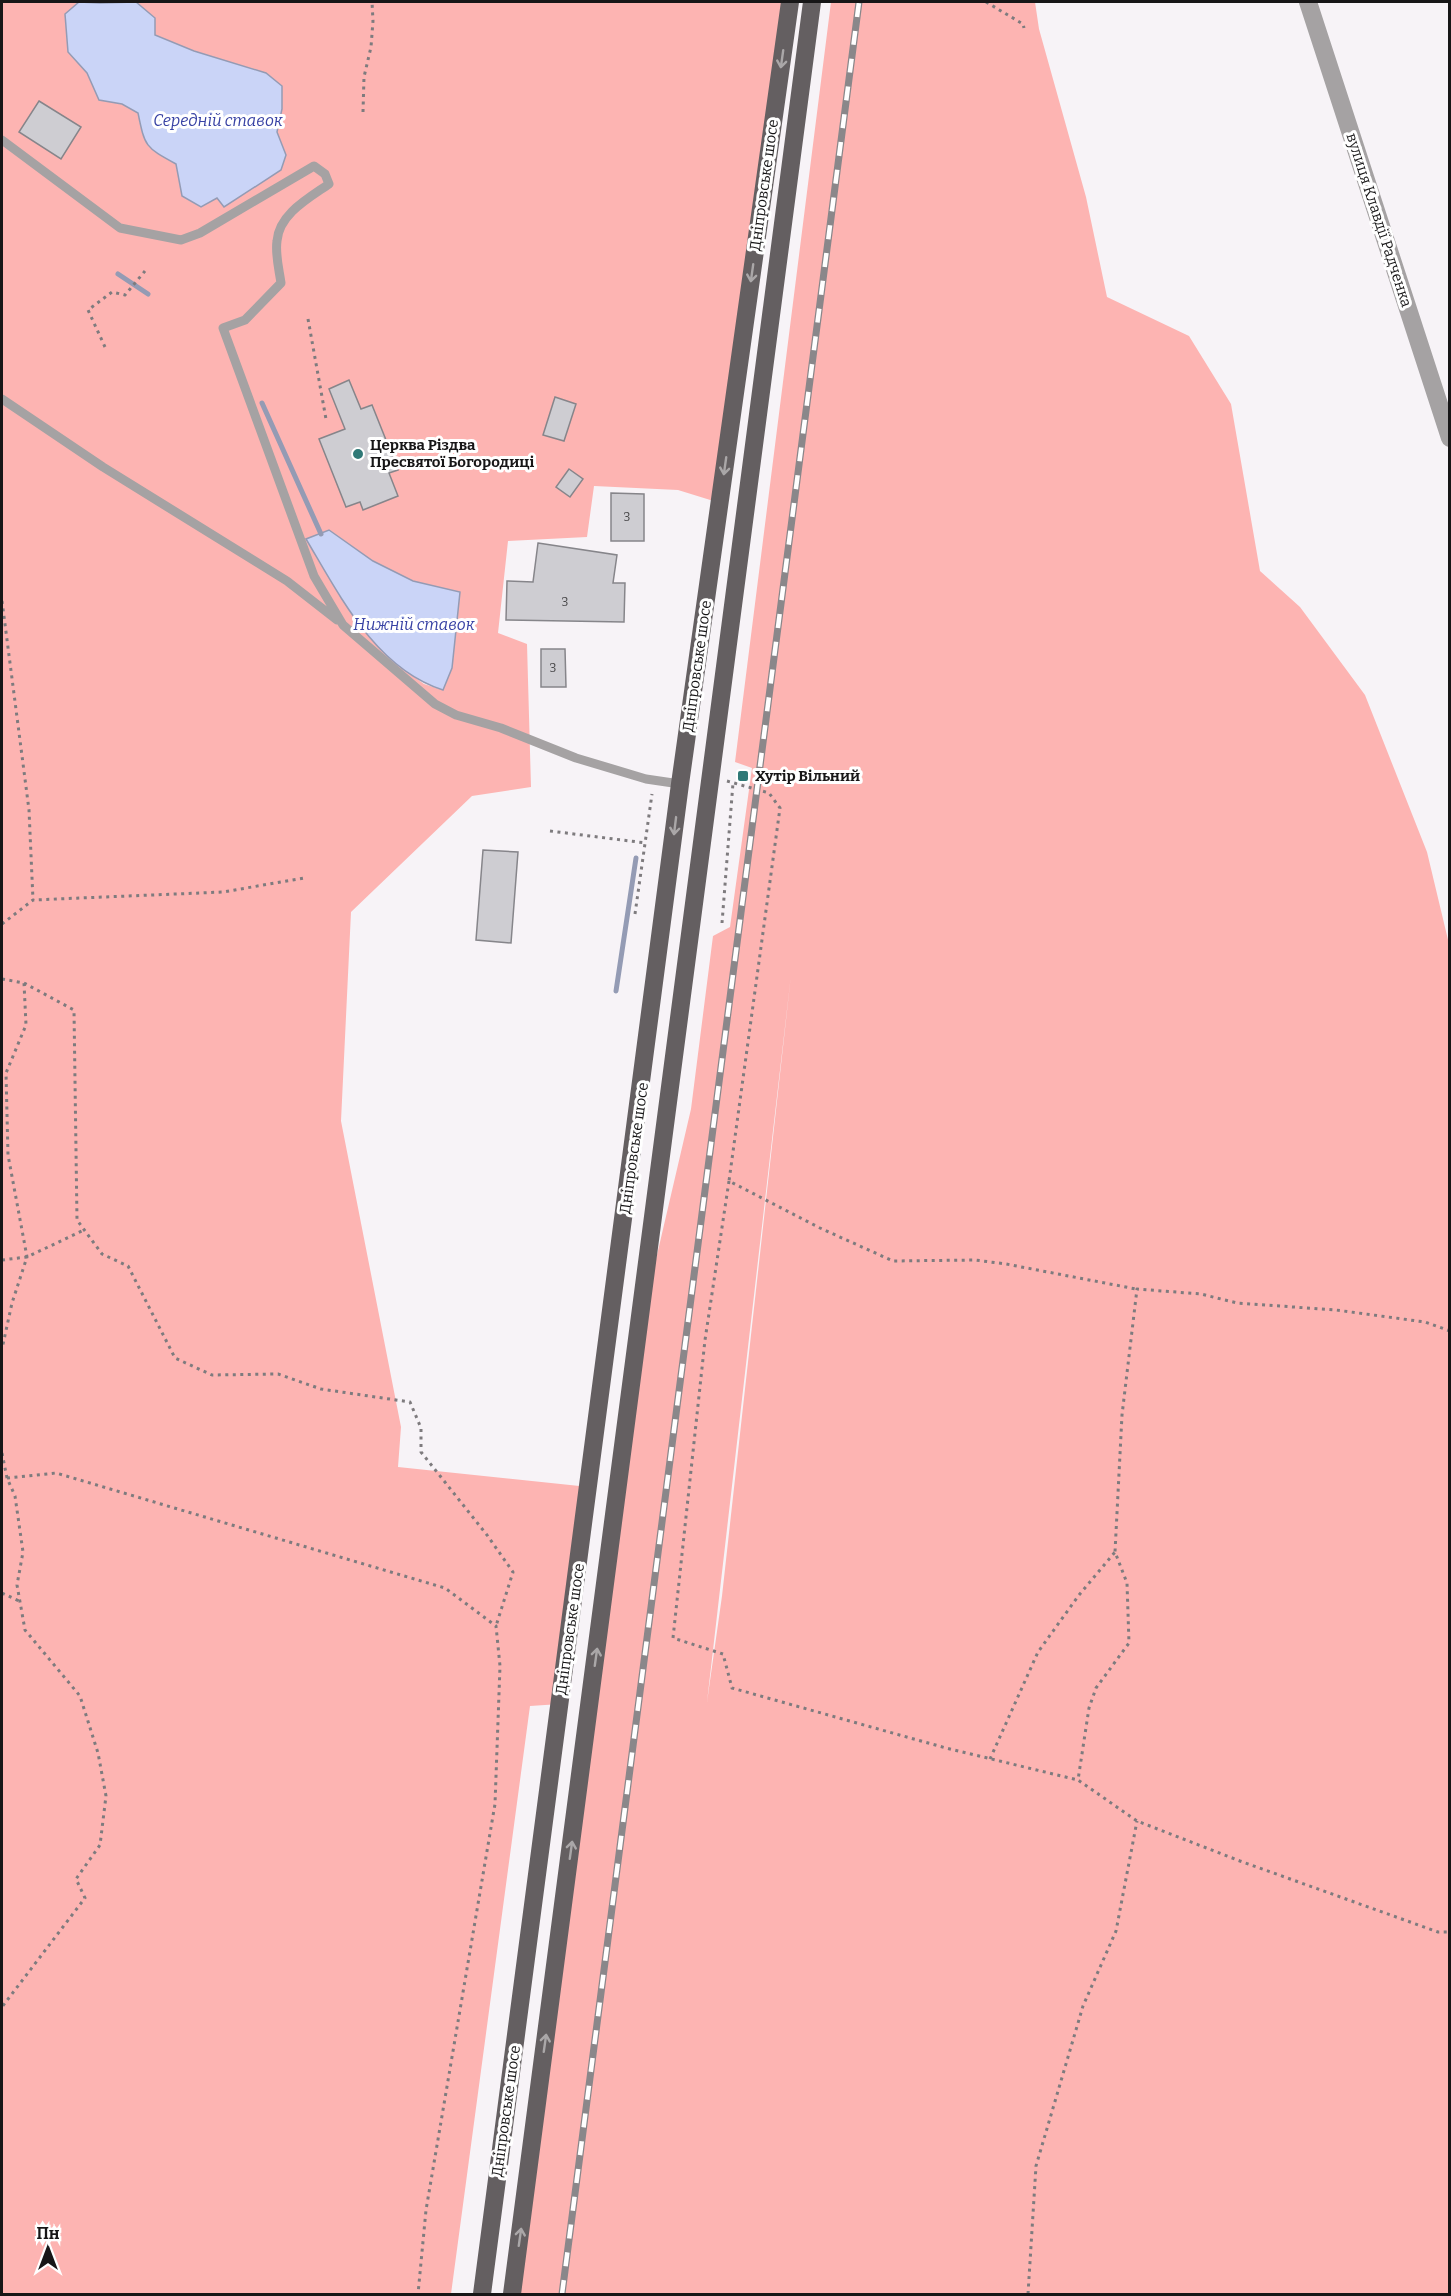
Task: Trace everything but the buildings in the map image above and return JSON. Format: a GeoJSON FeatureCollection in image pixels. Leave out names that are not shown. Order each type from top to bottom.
{"type":"FeatureCollection","features":[{"type":"Feature","properties":{"kind":"main road","name":"Дніпровське шосе"},"geometry":{"type":"LineString","coordinates":[[482,2295],[680,784],[790,2]]}},
{"type":"Feature","properties":{"kind":"main road","name":"Дніпровське шосе"},"geometry":{"type":"LineString","coordinates":[[512,2295],[812,2]]}},
{"type":"Feature","properties":{"kind":"street","name":"вулиця Клавдії Радченка"},"geometry":{"type":"LineString","coordinates":[[1308,2],[1449,438]]}},
{"type":"Feature","properties":{"kind":"lane"},"geometry":{"type":"LineString","coordinates":[[2,140],[120,228],[181,240],[200,233],[314,166],[325,174],[329,184],[297,206],[279,228],[276,242],[280,283],[245,320],[223,328],[314,576],[343,625]]}},
{"type":"Feature","properties":{"kind":"lane"},"geometry":{"type":"LineString","coordinates":[[2,399],[103,467],[287,581],[343,625],[435,704],[456,715],[501,728],[576,758],[654,780],[680,784]]}},
{"type":"Feature","properties":{"kind":"path"},"geometry":{"type":"LineString","coordinates":[[363,112],[364,77],[371,47],[372,2]]}},
{"type":"Feature","properties":{"kind":"path"},"geometry":{"type":"LineString","coordinates":[[986,2],[1023,24],[1024,28]]}},
{"type":"Feature","properties":{"kind":"path"},"geometry":{"type":"LineString","coordinates":[[105,347],[88,310],[112,292],[125,295],[145,271]]}},
{"type":"Feature","properties":{"kind":"path"},"geometry":{"type":"LineString","coordinates":[[308,319],[326,419]]}},
{"type":"Feature","properties":{"kind":"path"},"geometry":{"type":"LineString","coordinates":[[2,601],[30,810],[33,900]]}},
{"type":"Feature","properties":{"kind":"path"},"geometry":{"type":"LineString","coordinates":[[712,774],[733,783],[758,788],[769,793],[780,808],[705,1340],[673,1638],[723,1654],[732,1688],[946,1748],[1078,1780],[1137,1821],[1240,1861],[1438,1932],[1449,1932]]}},
{"type":"Feature","properties":{"kind":"path"},"geometry":{"type":"LineString","coordinates":[[635,914],[654,780]]}},
{"type":"Feature","properties":{"kind":"path"},"geometry":{"type":"LineString","coordinates":[[722,923],[733,783]]}},
{"type":"Feature","properties":{"kind":"path"},"geometry":{"type":"LineString","coordinates":[[550,831],[646,843]]}},
{"type":"Feature","properties":{"kind":"path"},"geometry":{"type":"LineString","coordinates":[[2,924],[33,900],[223,892],[304,878]]}},
{"type":"Feature","properties":{"kind":"path"},"geometry":{"type":"LineString","coordinates":[[2,979],[24,983],[74,1010],[77,1220],[102,1254],[128,1266],[175,1358],[212,1375],[278,1374],[321,1389],[410,1402],[421,1428],[421,1452],[487,1535],[513,1572],[496,1626],[500,1666],[495,1804],[426,2210],[418,2295]]}},
{"type":"Feature","properties":{"kind":"path"},"geometry":{"type":"LineString","coordinates":[[2,1349],[12,1303],[27,1257],[8,1155],[6,1073],[26,1024],[24,983]]}},
{"type":"Feature","properties":{"kind":"path"},"geometry":{"type":"LineString","coordinates":[[729,1181],[820,1228],[893,1261],[975,1260],[1137,1289],[1201,1294],[1237,1303],[1336,1310],[1425,1322],[1449,1331]]}},
{"type":"Feature","properties":{"kind":"path"},"geometry":{"type":"LineString","coordinates":[[2,1260],[27,1257],[84,1230]]}},
{"type":"Feature","properties":{"kind":"path"},"geometry":{"type":"LineString","coordinates":[[1078,1780],[1089,1708],[1096,1688],[1129,1643],[1127,1583],[1115,1552],[1122,1415],[1137,1289]]}},
{"type":"Feature","properties":{"kind":"path"},"geometry":{"type":"LineString","coordinates":[[2,1453],[7,1478],[15,1496],[23,1552],[17,1585],[25,1630],[80,1696],[98,1753],[106,1796],[100,1845],[76,1879],[85,1898],[2,2007]]}},
{"type":"Feature","properties":{"kind":"path"},"geometry":{"type":"LineString","coordinates":[[7,1478],[56,1473],[445,1588],[496,1626]]}},
{"type":"Feature","properties":{"kind":"path"},"geometry":{"type":"LineString","coordinates":[[990,1759],[1038,1652],[1079,1595],[1115,1552]]}},
{"type":"Feature","properties":{"kind":"path"},"geometry":{"type":"LineString","coordinates":[[2,1593],[20,1602]]}},
{"type":"Feature","properties":{"kind":"path"},"geometry":{"type":"LineString","coordinates":[[1028,2295],[1036,2166],[1083,2006],[1116,1931],[1137,1821]]}},
{"type":"Feature","properties":{"kind":"shaded area"},"geometry":{"type":"Polygon","coordinates":[[[2,2],[79,2],[65,14],[68,52],[87,73],[99,100],[122,104],[138,113],[142,133],[148,145],[158,154],[176,163],[182,196],[217,197],[223,206],[286,155],[277,132],[282,109],[194,51],[155,35],[155,18],[136,2],[790,2],[720,503],[678,490],[594,486],[587,537],[508,541],[498,633],[527,644],[531,787],[472,796],[351,912],[341,1121],[401,1427],[398,1467],[589,1487],[560,1704],[530,1706],[451,2294],[2,2294],[2,2]],[[329,530],[321,534],[390,659],[424,684],[443,690],[459,592],[413,581],[373,561],[329,530]]]}},
{"type":"Feature","properties":{"kind":"shaded area"},"geometry":{"type":"Polygon","coordinates":[[[831,2],[1035,2],[1039,29],[1086,197],[1107,297],[1189,336],[1231,404],[1260,571],[1300,607],[1365,695],[1427,852],[1449,944],[1449,2294],[512,2294],[640,1328],[691,1109],[713,936],[730,927],[752,768],[735,762],[831,2]],[[791,975],[707,1702],[722,1596],[791,975]]]}},
{"type":"Feature","properties":{"kind":"water","name":"Середній ставок"},"geometry":{"type":"Polygon","coordinates":[[[79,2],[136,2],[155,18],[155,35],[194,51],[266,73],[282,86],[282,109],[277,132],[286,155],[281,170],[224,207],[217,198],[201,207],[182,196],[176,164],[158,154],[148,145],[138,113],[122,104],[99,100],[87,73],[68,52],[65,14],[79,2]]]}},
{"type":"Feature","properties":{"kind":"water","name":"Нижній ставок"},"geometry":{"type":"Polygon","coordinates":[[[329,530],[373,561],[413,581],[460,592],[452,668],[443,690],[419,680],[398,666],[362,628],[332,584],[306,539],[329,530]]]}},
{"type":"Feature","properties":{"kind":"waterway"},"geometry":{"type":"LineString","coordinates":[[118,274],[148,294]]}},
{"type":"Feature","properties":{"kind":"waterway"},"geometry":{"type":"LineString","coordinates":[[262,403],[321,534]]}},
{"type":"Feature","properties":{"kind":"waterway"},"geometry":{"type":"LineString","coordinates":[[616,991],[636,858]]}},
{"type":"Feature","properties":{"kind":"railway"},"geometry":{"type":"LineString","coordinates":[[562,2294],[859,2]]}},
{"type":"Feature","properties":{"kind":"place","name":"Церква Різдва Пресвятої Богородиці"},"geometry":{"type":"Point","coordinates":[358,454]}},
{"type":"Feature","properties":{"kind":"place","name":"Хутір Вільний"},"geometry":{"type":"Point","coordinates":[743,776]}}]}
